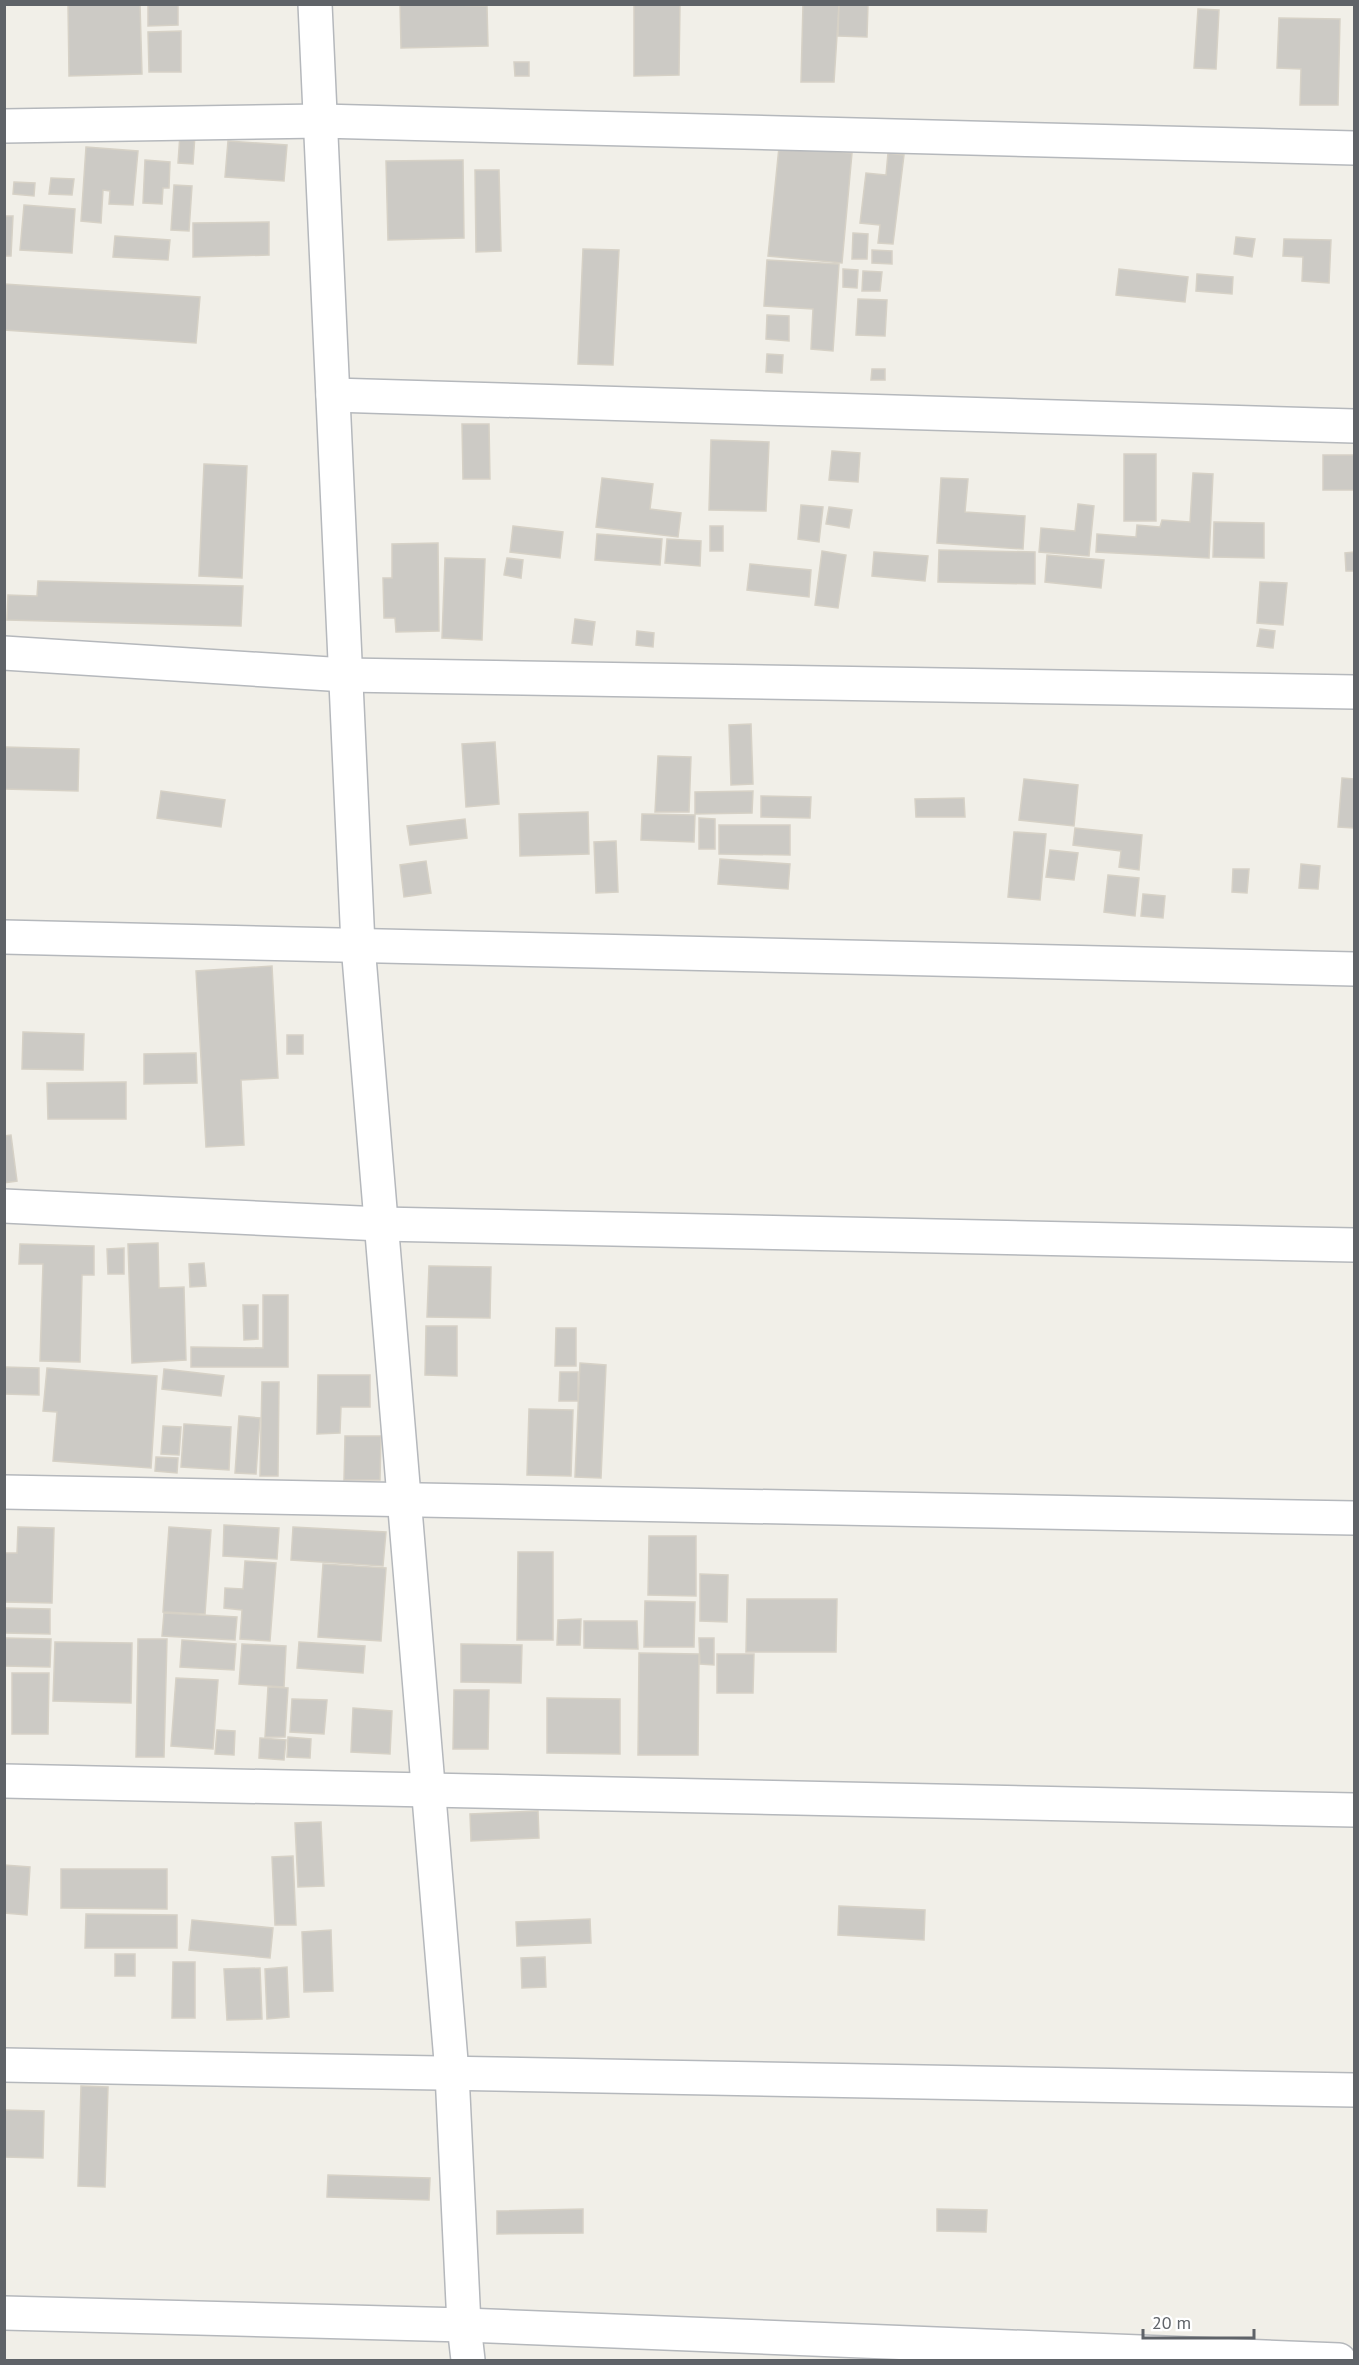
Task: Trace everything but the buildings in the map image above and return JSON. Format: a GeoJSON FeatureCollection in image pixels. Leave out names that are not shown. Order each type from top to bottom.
{"type":"FeatureCollection","features":[{"type":"Feature","properties":{"kind":"street"},"geometry":{"type":"LineString","coordinates":[[315,4],[358,945],[452,2073],[464,2325],[468,2361]]}},
{"type":"Feature","properties":{"kind":"street"},"geometry":{"type":"LineString","coordinates":[[4,126],[321,121],[1354,148]]}},
{"type":"Feature","properties":{"kind":"street"},"geometry":{"type":"LineString","coordinates":[[333,395],[1354,426]]}},
{"type":"Feature","properties":{"kind":"street"},"geometry":{"type":"LineString","coordinates":[[4,653],[345,675],[1354,692]]}},
{"type":"Feature","properties":{"kind":"street"},"geometry":{"type":"LineString","coordinates":[[4,937],[1354,969]]}},
{"type":"Feature","properties":{"kind":"street"},"geometry":{"type":"LineString","coordinates":[[4,1206],[381,1224],[1354,1245]]}},
{"type":"Feature","properties":{"kind":"street"},"geometry":{"type":"LineString","coordinates":[[4,1492],[1354,1518]]}},
{"type":"Feature","properties":{"kind":"street"},"geometry":{"type":"LineString","coordinates":[[4,1781],[1354,1810]]}},
{"type":"Feature","properties":{"kind":"street"},"geometry":{"type":"LineString","coordinates":[[4,2065],[1354,2090]]}},
{"type":"Feature","properties":{"kind":"street"},"geometry":{"type":"LineString","coordinates":[[4,2313],[464,2325],[1339,2361]]}}]}
